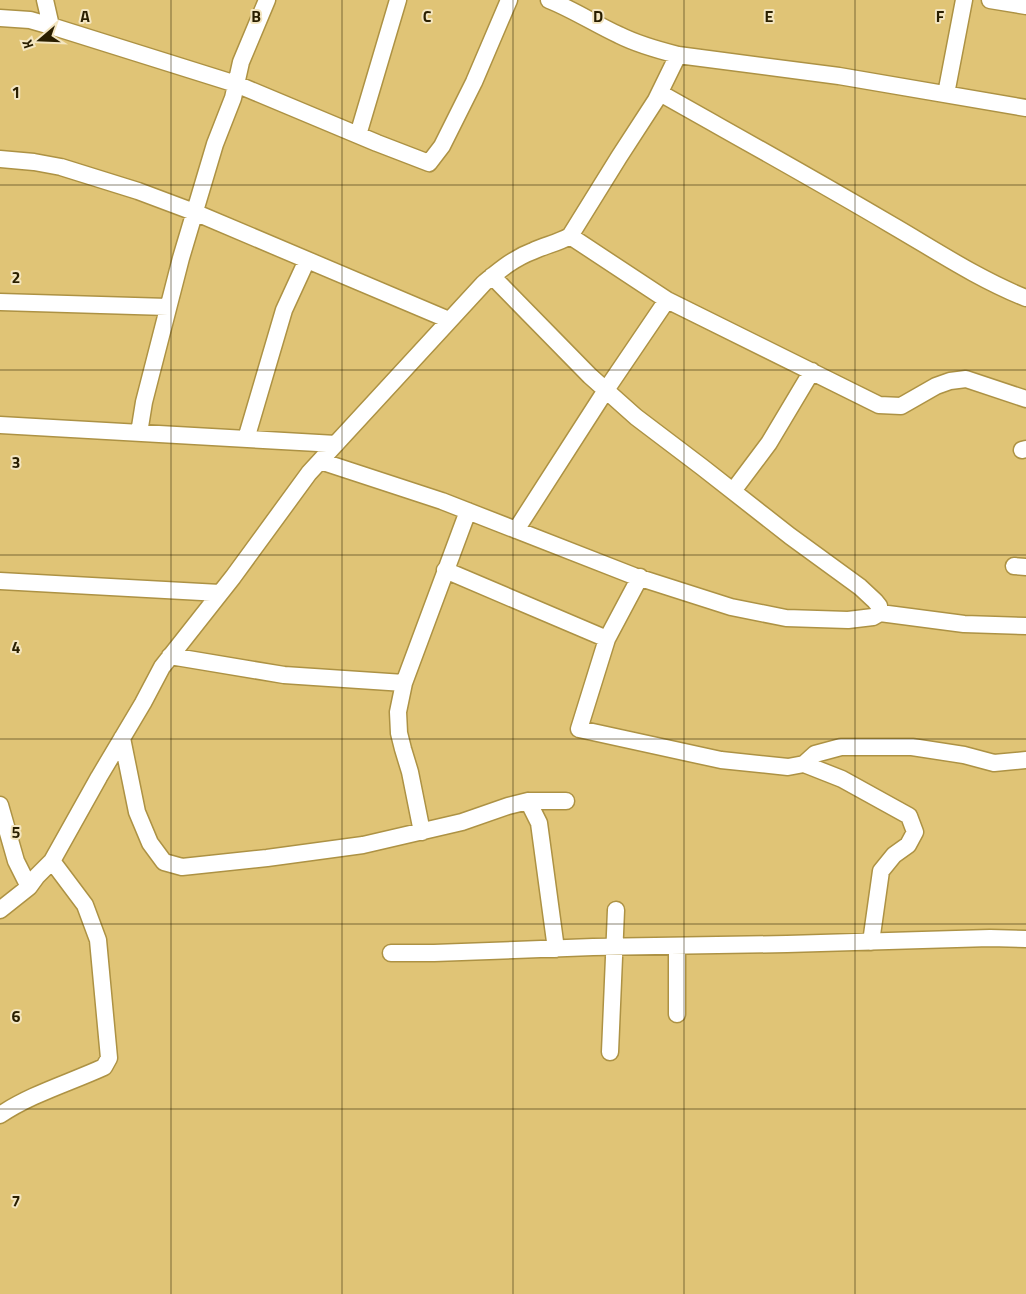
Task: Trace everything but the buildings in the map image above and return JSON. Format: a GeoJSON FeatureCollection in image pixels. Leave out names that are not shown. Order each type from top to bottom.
{"type":"FeatureCollection","features":[{"type":"Feature","properties":{"kind":"street"},"geometry":{"type":"LineString","coordinates":[[45,0],[51,26]]}},
{"type":"Feature","properties":{"kind":"street"},"geometry":{"type":"LineString","coordinates":[[139,433],[144,402],[194,212],[215,144],[233,98],[241,62],[266,0]]}},
{"type":"Feature","properties":{"kind":"street"},"geometry":{"type":"LineString","coordinates":[[358,135],[398,0]]}},
{"type":"Feature","properties":{"kind":"street"},"geometry":{"type":"LineString","coordinates":[[0,18],[30,20],[236,84],[429,163],[442,146],[474,82],[509,0]]}},
{"type":"Feature","properties":{"kind":"street"},"geometry":{"type":"LineString","coordinates":[[549,0],[620,36],[678,55],[839,76],[1026,108]]}},
{"type":"Feature","properties":{"kind":"street"},"geometry":{"type":"LineString","coordinates":[[946,94],[964,0]]}},
{"type":"Feature","properties":{"kind":"street"},"geometry":{"type":"LineString","coordinates":[[990,0],[1026,6]]}},
{"type":"Feature","properties":{"kind":"street"},"geometry":{"type":"LineString","coordinates":[[0,910],[29,887],[52,861],[162,667],[220,593],[309,473],[484,283],[509,262],[533,250],[559,242],[570,236],[656,100],[678,55]]}},
{"type":"Feature","properties":{"kind":"street"},"geometry":{"type":"LineString","coordinates":[[660,93],[965,268],[1026,298]]}},
{"type":"Feature","properties":{"kind":"street"},"geometry":{"type":"LineString","coordinates":[[0,158],[62,167],[138,191],[194,212],[449,320]]}},
{"type":"Feature","properties":{"kind":"street"},"geometry":{"type":"LineString","coordinates":[[570,236],[667,300],[879,405],[901,406],[936,386],[950,381],[966,379],[1026,399]]}},
{"type":"Feature","properties":{"kind":"street"},"geometry":{"type":"LineString","coordinates":[[246,439],[284,310],[307,260]]}},
{"type":"Feature","properties":{"kind":"street"},"geometry":{"type":"LineString","coordinates":[[492,276],[590,376],[636,417],[790,536],[860,587],[875,601],[880,613]]}},
{"type":"Feature","properties":{"kind":"street"},"geometry":{"type":"LineString","coordinates":[[516,530],[606,390],[667,300]]}},
{"type":"Feature","properties":{"kind":"street"},"geometry":{"type":"LineString","coordinates":[[0,302],[168,307]]}},
{"type":"Feature","properties":{"kind":"street"},"geometry":{"type":"LineString","coordinates":[[733,491],[769,443],[812,372]]}},
{"type":"Feature","properties":{"kind":"street"},"geometry":{"type":"LineString","coordinates":[[0,425],[336,444]]}},
{"type":"Feature","properties":{"kind":"street"},"geometry":{"type":"LineString","coordinates":[[320,461],[442,501],[640,578],[730,607],[786,618],[848,620],[873,617],[880,613],[964,624],[1026,626]]}},
{"type":"Feature","properties":{"kind":"street"},"geometry":{"type":"LineString","coordinates":[[422,832],[410,772],[403,749],[398,712],[404,682],[468,511]]}},
{"type":"Feature","properties":{"kind":"street"},"geometry":{"type":"LineString","coordinates":[[445,570],[607,639]]}},
{"type":"Feature","properties":{"kind":"street"},"geometry":{"type":"LineString","coordinates":[[640,578],[607,639],[579,729],[721,760],[788,767],[804,764],[815,754],[841,747],[912,747],[964,755],[994,763],[1026,760]]}},
{"type":"Feature","properties":{"kind":"street"},"geometry":{"type":"LineString","coordinates":[[0,581],[220,593]]}},
{"type":"Feature","properties":{"kind":"street"},"geometry":{"type":"LineString","coordinates":[[170,656],[284,675],[404,682]]}},
{"type":"Feature","properties":{"kind":"street"},"geometry":{"type":"LineString","coordinates":[[122,738],[137,812],[150,843],[164,862],[182,867],[363,845],[462,822],[528,800],[566,801]]}},
{"type":"Feature","properties":{"kind":"street"},"geometry":{"type":"LineString","coordinates":[[804,764],[842,779],[908,816],[915,832],[908,845],[894,855],[881,870],[871,942]]}},
{"type":"Feature","properties":{"kind":"street"},"geometry":{"type":"LineString","coordinates":[[528,800],[539,823],[556,949]]}},
{"type":"Feature","properties":{"kind":"street"},"geometry":{"type":"LineString","coordinates":[[0,806],[16,861],[29,887]]}},
{"type":"Feature","properties":{"kind":"street"},"geometry":{"type":"LineString","coordinates":[[0,853],[16,861]]}},
{"type":"Feature","properties":{"kind":"street"},"geometry":{"type":"LineString","coordinates":[[0,1115],[41,1094],[104,1067],[109,1058],[98,940],[85,905],[52,861]]}},
{"type":"Feature","properties":{"kind":"street"},"geometry":{"type":"LineString","coordinates":[[610,1052],[616,910]]}},
{"type":"Feature","properties":{"kind":"street"},"geometry":{"type":"LineString","coordinates":[[391,953],[990,938],[1026,940]]}},
{"type":"Feature","properties":{"kind":"street"},"geometry":{"type":"LineString","coordinates":[[677,946],[677,1014]]}}]}
